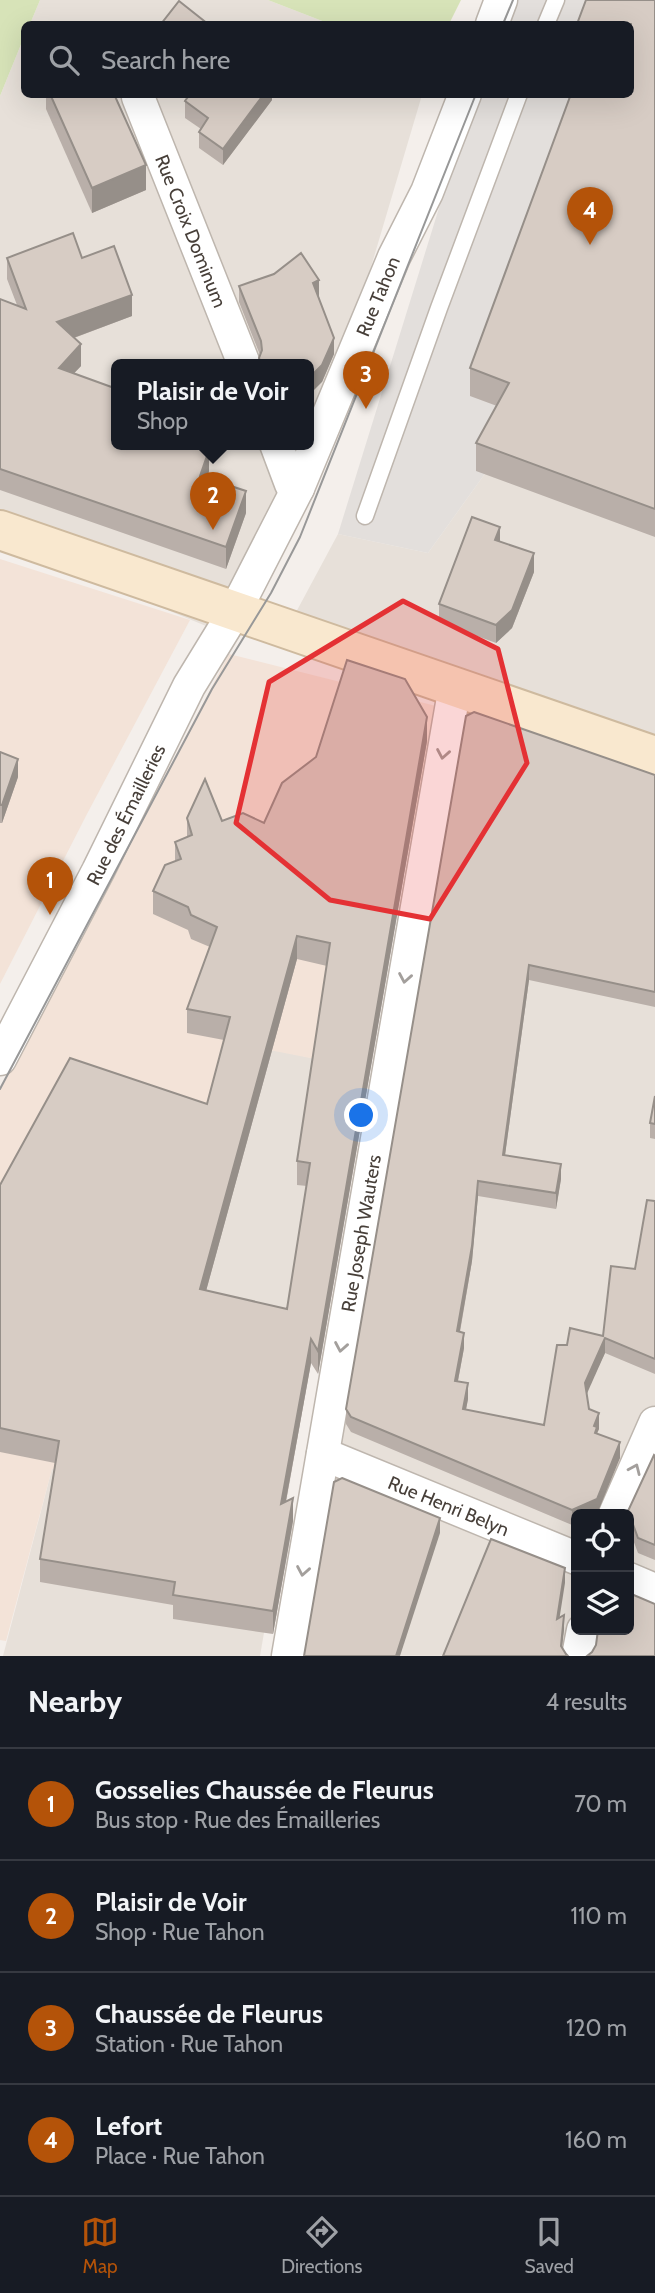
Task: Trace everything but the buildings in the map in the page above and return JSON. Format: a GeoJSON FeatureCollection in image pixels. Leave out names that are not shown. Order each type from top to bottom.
{"type":"FeatureCollection","features":[{"type":"Feature","properties":{"kind":"main road"},"geometry":{"type":"LineString","coordinates":[[0,530],[655,756]]}},
{"type":"Feature","properties":{"kind":"street"},"geometry":{"type":"LineString","coordinates":[[493,21],[501,0]]}},
{"type":"Feature","properties":{"kind":"street","name":"Rue Croix Dominum"},"geometry":{"type":"LineString","coordinates":[[138,98],[242,359]]}},
{"type":"Feature","properties":{"kind":"street","name":"Rue Tahon"},"geometry":{"type":"LineString","coordinates":[[235,611],[299,488],[394,257],[427,192],[463,98]]}},
{"type":"Feature","properties":{"kind":"street"},"geometry":{"type":"LineString","coordinates":[[278,450],[291,484],[299,488]]}},
{"type":"Feature","properties":{"kind":"street","name":"Rue des Émailleries"},"geometry":{"type":"LineString","coordinates":[[0,1059],[98,871],[189,687],[235,611]]}},
{"type":"Feature","properties":{"kind":"street","name":"Rue Joseph Wauters"},"geometry":{"type":"LineString","coordinates":[[288,1656],[455,687]]}},
{"type":"Feature","properties":{"kind":"street"},"geometry":{"type":"LineString","coordinates":[[617,1509],[655,1423]]}},
{"type":"Feature","properties":{"kind":"street","name":"Rue Henri Belyn"},"geometry":{"type":"LineString","coordinates":[[323,1454],[571,1556]]}},
{"type":"Feature","properties":{"kind":"street"},"geometry":{"type":"LineString","coordinates":[[634,1581],[655,1590]]}},
{"type":"Feature","properties":{"kind":"street"},"geometry":{"type":"LineString","coordinates":[[578,1656],[582,1635]]}},
{"type":"Feature","properties":{"kind":"lane"},"geometry":{"type":"LineString","coordinates":[[547,21],[556,0]]}},
{"type":"Feature","properties":{"kind":"lane"},"geometry":{"type":"LineString","coordinates":[[365,516],[518,98]]}},
{"type":"Feature","properties":{"kind":"highlighted area"},"geometry":{"type":"Polygon","coordinates":[[[403,601],[498,649],[527,763],[430,919],[330,900],[236,823],[269,682],[403,601]]]}},
{"type":"Feature","properties":{"kind":"shaded area"},"geometry":{"type":"Polygon","coordinates":[[[40,0],[268,0],[322,21],[31,21],[40,0]]]}},
{"type":"Feature","properties":{"kind":"shaded area"},"geometry":{"type":"Polygon","coordinates":[[[504,0],[655,0],[655,528],[489,468],[428,553],[338,534],[473,98],[634,98],[634,21],[497,21],[504,0]]]}},
{"type":"Feature","properties":{"kind":"shaded area"},"geometry":{"type":"Polygon","coordinates":[[[21,44],[21,98],[421,98],[346,351],[314,424],[314,359],[111,359],[111,450],[302,450],[223,633],[0,541],[0,96],[21,44]]]}},
{"type":"Feature","properties":{"kind":"shaded area"},"geometry":{"type":"Polygon","coordinates":[[[489,468],[655,528],[655,1656],[288,1656],[455,687],[287,629],[338,534],[428,553],[489,468]]]}},
{"type":"Feature","properties":{"kind":"shaded area"},"geometry":{"type":"Polygon","coordinates":[[[0,559],[190,620],[0,984],[0,559]]]}},
{"type":"Feature","properties":{"kind":"shaded area"},"geometry":{"type":"Polygon","coordinates":[[[229,654],[440,707],[361,1068],[234,1043],[94,1476],[52,1469],[6,1641],[0,1640],[0,1088],[229,654]]]}},
{"type":"Feature","properties":{"kind":"shaded area"},"geometry":{"type":"Polygon","coordinates":[[[234,1042],[361,1068],[260,1656],[3,1656],[52,1469],[234,1042]]]}},
{"type":"Feature","properties":{"kind":"green space"},"geometry":{"type":"Polygon","coordinates":[[[0,0],[40,0],[31,21],[21,21],[21,44],[0,96],[0,0]]]}},
{"type":"Feature","properties":{"kind":"green space"},"geometry":{"type":"Polygon","coordinates":[[[268,0],[461,0],[450,21],[322,21],[268,0]]]}},
{"type":"Feature","properties":{"kind":"tram line"},"geometry":{"type":"LineString","coordinates":[[504,21],[513,0]]}},
{"type":"Feature","properties":{"kind":"tram line"},"geometry":{"type":"LineString","coordinates":[[0,1089],[212,689],[271,593],[300,537],[474,98]]}},
{"type":"Feature","properties":{"kind":"place","name":"Lefort"},"geometry":{"type":"Point","coordinates":[590,245]}},
{"type":"Feature","properties":{"kind":"place","name":"Chaussée de Fleurus"},"geometry":{"type":"Point","coordinates":[366,409]}},
{"type":"Feature","properties":{"kind":"place","name":"Plaisir de Voir"},"geometry":{"type":"Point","coordinates":[213,530]}},
{"type":"Feature","properties":{"kind":"place","name":"Gosselies Chaussée de Fleurus"},"geometry":{"type":"Point","coordinates":[50,915]}}]}
